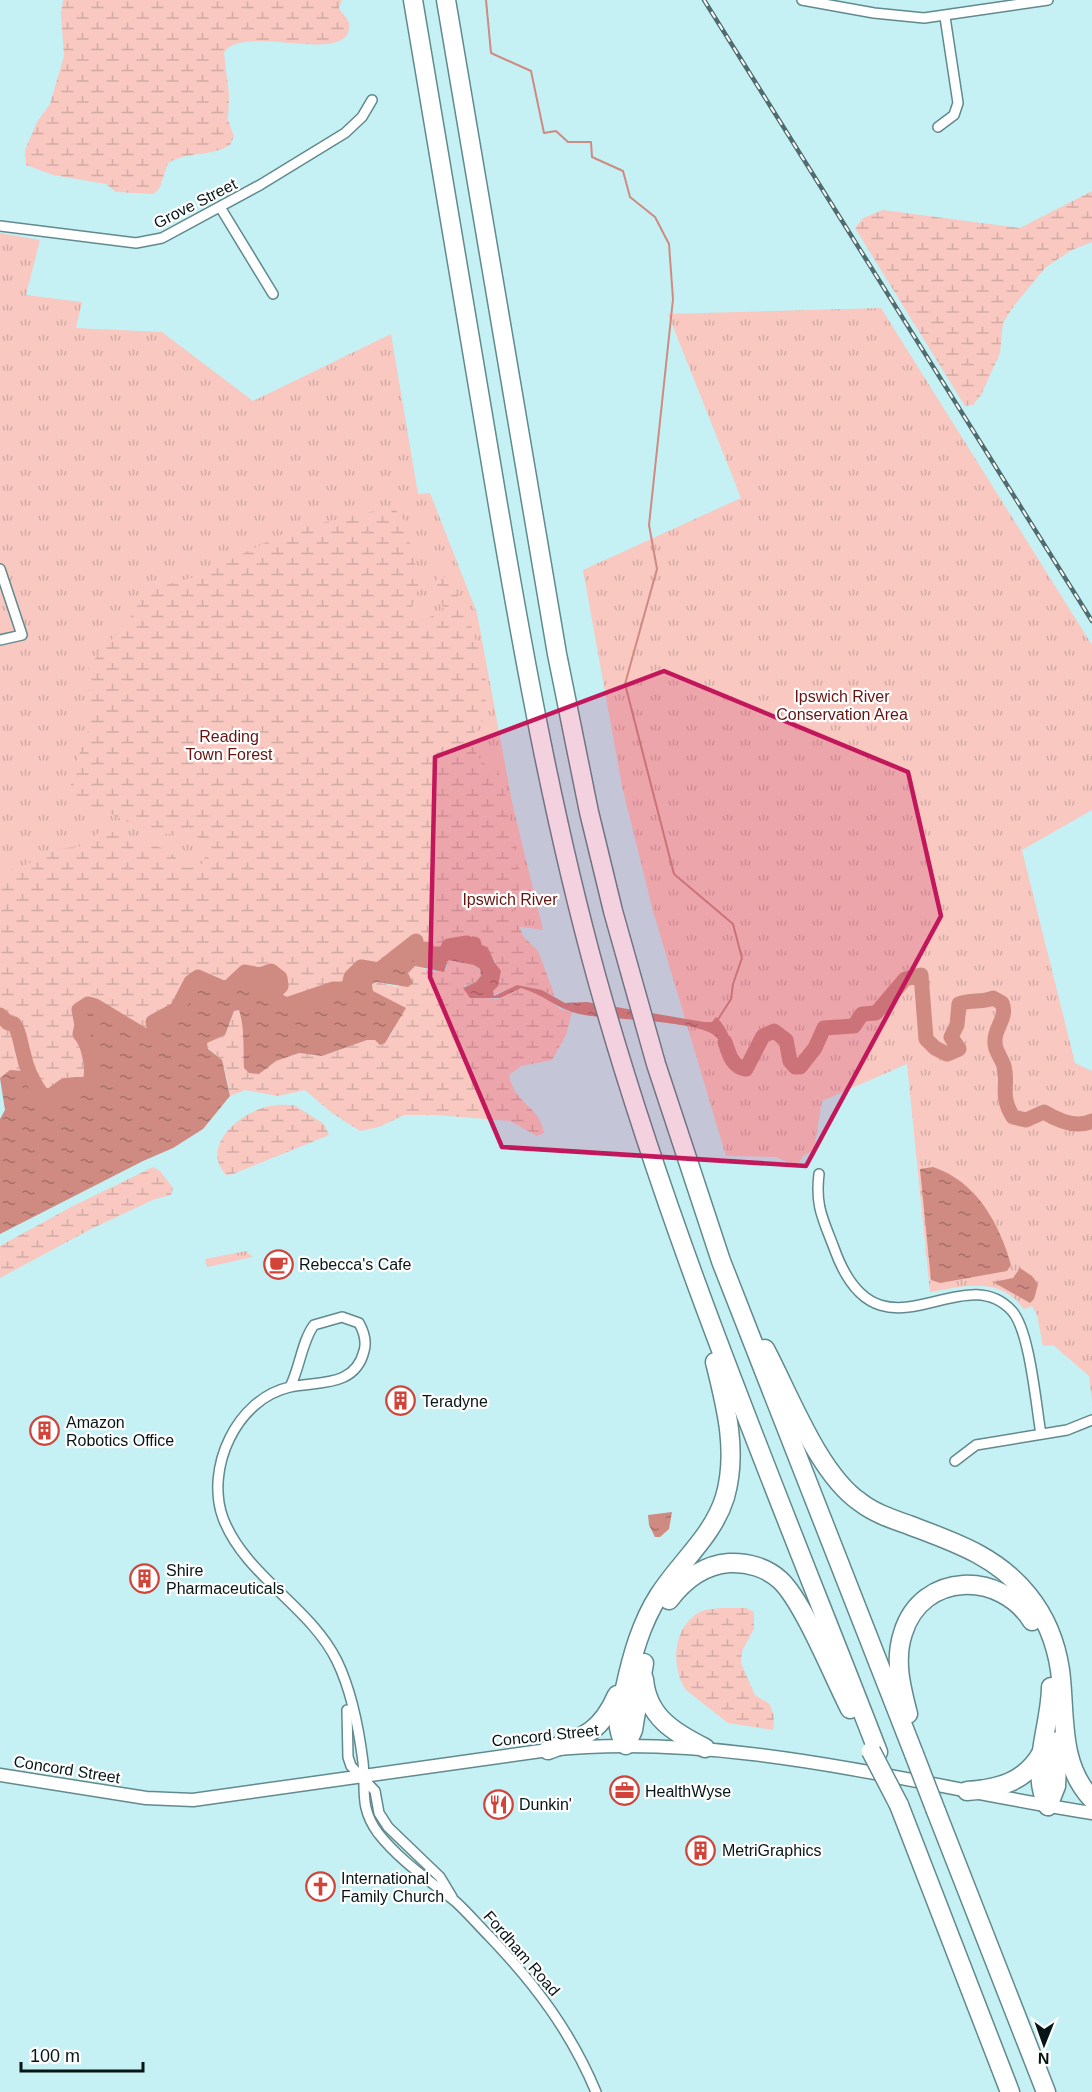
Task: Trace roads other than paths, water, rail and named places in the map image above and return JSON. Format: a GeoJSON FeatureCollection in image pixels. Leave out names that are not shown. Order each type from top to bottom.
{"type":"FeatureCollection","features":[{"type":"Feature","properties":{"kind":"highway"},"geometry":{"type":"LineString","coordinates":[[413,0],[540,741],[574,891],[606,1011],[637,1113],[690,1270],[874,1752]]}},
{"type":"Feature","properties":{"kind":"highway"},"geometry":{"type":"LineString","coordinates":[[446,0],[559,665],[592,823],[642,1015],[721,1261],[917,1754],[936,1811],[1046,2092]]}},
{"type":"Feature","properties":{"kind":"highway"},"geometry":{"type":"LineString","coordinates":[[721,1261],[808,1433],[837,1481],[853,1497],[872,1510],[965,1545],[992,1561],[1013,1578],[1034,1603],[1050,1634],[1059,1667],[1068,1755],[1078,1781],[1092,1799]]}},
{"type":"Feature","properties":{"kind":"highway"},"geometry":{"type":"LineString","coordinates":[[626,1745],[633,1730],[637,1663],[643,1626],[659,1594],[714,1522],[723,1502],[729,1478],[728,1415],[690,1270]]}},
{"type":"Feature","properties":{"kind":"highway"},"geometry":{"type":"LineString","coordinates":[[548,1750],[582,1737],[600,1725],[637,1663],[660,1614],[687,1579],[705,1569],[723,1564],[756,1567],[780,1581],[791,1594],[874,1752],[899,1805],[1010,2092]]}},
{"type":"Feature","properties":{"kind":"highway"},"geometry":{"type":"LineString","coordinates":[[917,1754],[898,1665],[902,1636],[912,1614],[928,1597],[949,1586],[968,1583],[989,1586],[1009,1595],[1022,1605],[1037,1630],[1048,1663],[1051,1689],[1041,1788],[1048,1806]]}},
{"type":"Feature","properties":{"kind":"highway"},"geometry":{"type":"LineString","coordinates":[[637,1663],[655,1713],[676,1734],[705,1748]]}},
{"type":"Feature","properties":{"kind":"highway"},"geometry":{"type":"LineString","coordinates":[[1048,1806],[1057,1779],[1062,1698]]}},
{"type":"Feature","properties":{"kind":"highway"},"geometry":{"type":"LineString","coordinates":[[967,1791],[994,1788],[1012,1782],[1031,1768],[1043,1751]]}},
{"type":"Feature","properties":{"kind":"street"},"geometry":{"type":"LineString","coordinates":[[802,0],[829,2],[907,18],[945,16],[1014,3],[1048,0]]}},
{"type":"Feature","properties":{"kind":"street"},"geometry":{"type":"LineString","coordinates":[[938,127],[954,115],[958,103],[945,16]]}},
{"type":"Feature","properties":{"kind":"street","name":"Grove Street"},"geometry":{"type":"LineString","coordinates":[[0,226],[142,243],[162,238],[220,207],[345,133],[362,117],[372,100]]}},
{"type":"Feature","properties":{"kind":"street"},"geometry":{"type":"LineString","coordinates":[[220,207],[273,294]]}},
{"type":"Feature","properties":{"kind":"street"},"geometry":{"type":"LineString","coordinates":[[0,569],[22,635],[0,640]]}},
{"type":"Feature","properties":{"kind":"street"},"geometry":{"type":"LineString","coordinates":[[819,1174],[817,1204],[843,1273],[862,1297],[881,1305],[896,1307],[978,1295],[996,1299],[1012,1310],[1023,1331],[1041,1434]]}},
{"type":"Feature","properties":{"kind":"street"},"geometry":{"type":"LineString","coordinates":[[290,1387],[300,1368],[306,1339],[314,1325],[342,1317],[359,1323],[364,1332],[365,1346],[363,1358],[353,1370],[338,1380],[290,1387],[263,1399],[239,1424],[222,1458],[219,1503],[224,1520],[238,1546],[323,1639],[339,1666],[363,1761],[363,1776]]}},
{"type":"Feature","properties":{"kind":"street"},"geometry":{"type":"LineString","coordinates":[[955,1461],[976,1445],[1077,1427],[1092,1420]]}},
{"type":"Feature","properties":{"kind":"street","name":"Concord Street"},"geometry":{"type":"LineString","coordinates":[[0,1775],[146,1798],[178,1800],[224,1797],[548,1750],[626,1745],[705,1748],[782,1758],[1092,1813]]}},
{"type":"Feature","properties":{"kind":"street","name":"Fordham Road"},"geometry":{"type":"LineString","coordinates":[[363,1776],[375,1791],[382,1820],[440,1877],[455,1902],[519,1967],[542,1996],[575,2046],[596,2092]]}},
{"type":"Feature","properties":{"kind":"water"},"geometry":{"type":"Polygon","coordinates":[[[416,941],[417,954],[424,959],[426,949],[432,954],[445,954],[449,946],[467,943],[467,951],[471,950],[474,944],[475,951],[487,952],[501,971],[498,986],[493,991],[494,996],[517,985],[542,990],[565,1003],[587,1002],[704,1022],[712,1022],[716,1017],[724,1026],[729,1037],[734,1060],[727,1061],[717,1038],[705,1031],[672,1024],[579,1014],[521,988],[500,998],[470,998],[463,988],[476,982],[481,976],[480,969],[474,965],[448,960],[444,972],[415,966],[408,973],[413,983],[408,987],[376,982],[372,984],[373,991],[406,1008],[385,1043],[380,1045],[375,1040],[367,1040],[322,1056],[299,1053],[276,1061],[259,1074],[249,1073],[244,1068],[241,1017],[239,1010],[234,1011],[225,1035],[207,1043],[208,1049],[222,1060],[230,1096],[203,1129],[173,1148],[0,1234],[0,1119],[5,1110],[0,1078],[10,1070],[23,1071],[43,1096],[53,1094],[64,1086],[89,1083],[91,1065],[86,1044],[80,1034],[82,1025],[79,1010],[88,1004],[95,1006],[145,1039],[150,1038],[155,1030],[153,1022],[177,1009],[191,982],[198,977],[223,988],[229,987],[240,976],[247,975],[269,996],[286,1005],[333,989],[348,989],[351,977],[361,967],[379,970],[416,941]]]}},
{"type":"Feature","properties":{"kind":"water"},"geometry":{"type":"Polygon","coordinates":[[[933,1167],[962,1182],[984,1206],[1006,1249],[1011,1265],[1007,1271],[940,1283],[931,1280],[920,1169],[933,1167]]]}},
{"type":"Feature","properties":{"kind":"water"},"geometry":{"type":"Polygon","coordinates":[[[1020,1268],[1032,1276],[1038,1284],[1034,1299],[1030,1303],[993,1282],[1013,1278],[1020,1268]]]}},
{"type":"Feature","properties":{"kind":"water"},"geometry":{"type":"Polygon","coordinates":[[[672,1512],[669,1529],[660,1537],[655,1537],[649,1525],[648,1515],[672,1512]]]}},
{"type":"Feature","properties":{"kind":"waterway"},"geometry":{"type":"LineString","coordinates":[[486,0],[491,53],[531,71],[544,133],[556,131],[568,142],[591,142],[592,157],[623,171],[630,197],[655,217],[669,244],[673,299],[649,525],[657,569],[625,684],[674,874],[733,924],[742,958],[733,984],[731,999],[717,1021]]}},
{"type":"Feature","properties":{"kind":"waterway","name":"Ipswich River"},"geometry":{"type":"LineString","coordinates":[[0,1015],[16,1027],[28,1070],[43,1096],[53,1094],[64,1086],[89,1083],[91,1065],[86,1044],[80,1034],[82,1025],[79,1010],[88,1004],[148,1038],[155,1030],[153,1022],[177,1009],[191,982],[198,977],[223,988],[229,987],[245,972],[260,975],[271,971],[280,978],[281,986],[277,990],[264,978],[260,981],[261,986],[270,996],[286,1005],[333,989],[348,989],[351,977],[361,967],[379,970],[416,941],[417,954],[424,959],[426,949],[432,954],[445,954],[449,946],[467,943],[467,951],[471,951],[474,944],[475,951],[482,953],[487,964]]}},
{"type":"Feature","properties":{"kind":"waterway","name":"Ipswich River"},"geometry":{"type":"LineString","coordinates":[[725,1042],[734,1063],[746,1069],[763,1036],[774,1031],[786,1040],[790,1061],[795,1067],[800,1067],[815,1048],[824,1028],[854,1026],[862,1014],[876,1013],[905,979],[921,975],[926,1039],[935,1048],[947,1054],[959,1049],[951,1037],[957,1025],[959,1004],[993,998],[1002,1003],[1003,1013],[995,1044],[1004,1066],[1006,1102],[1013,1117],[1026,1120],[1044,1112],[1073,1124],[1092,1121]]}},
{"type":"Feature","properties":{"kind":"railway"},"geometry":{"type":"LineString","coordinates":[[704,0],[1092,621]]}},
{"type":"Feature","properties":{"kind":"place","name":"Rebecca's Cafe"},"geometry":{"type":"Point","coordinates":[278,1264]}},
{"type":"Feature","properties":{"kind":"place","name":"Teradyne"},"geometry":{"type":"Point","coordinates":[401,1401]}},
{"type":"Feature","properties":{"kind":"place","name":"Amazon Robotics Office"},"geometry":{"type":"Point","coordinates":[45,1431]}},
{"type":"Feature","properties":{"kind":"place","name":"Shire Pharmaceuticals"},"geometry":{"type":"Point","coordinates":[145,1579]}},
{"type":"Feature","properties":{"kind":"place","name":"HealthWyse"},"geometry":{"type":"Point","coordinates":[624,1791]}},
{"type":"Feature","properties":{"kind":"place","name":"Dunkin'"},"geometry":{"type":"Point","coordinates":[498,1804]}},
{"type":"Feature","properties":{"kind":"place","name":"MetriGraphics"},"geometry":{"type":"Point","coordinates":[701,1850]}},
{"type":"Feature","properties":{"kind":"place","name":"International Family Church"},"geometry":{"type":"Point","coordinates":[320,1887]}},
{"type":"Feature","properties":{"kind":"park label","name":"Ipswich River Conservation Area"},"geometry":{"type":"Point","coordinates":[842,705]}},
{"type":"Feature","properties":{"kind":"park label","name":"Reading Town Forest"},"geometry":{"type":"Point","coordinates":[229,745]}}]}
